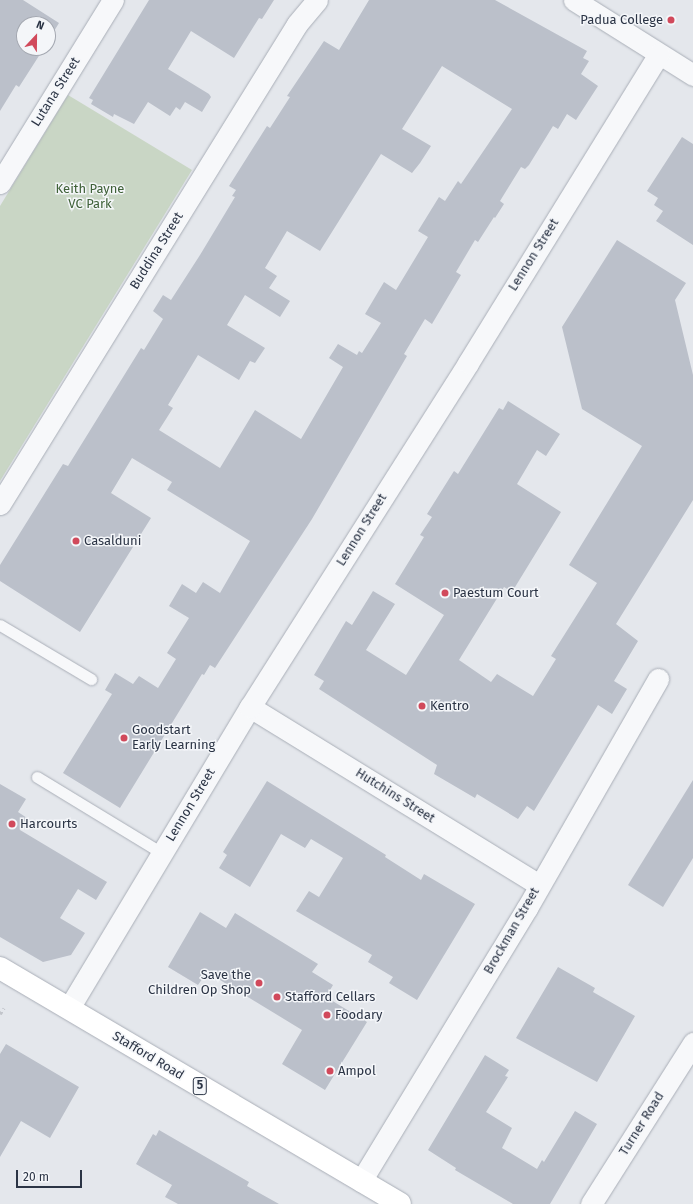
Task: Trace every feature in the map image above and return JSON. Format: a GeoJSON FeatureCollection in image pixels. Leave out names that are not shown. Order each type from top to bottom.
{"type":"FeatureCollection","features":[{"type":"Feature","properties":{"kind":"highway","name":"Stafford Road"},"geometry":{"type":"LineString","coordinates":[[0,968],[400,1204]]}},
{"type":"Feature","properties":{"kind":"street","name":"Lutana Street"},"geometry":{"type":"LineString","coordinates":[[0,183],[113,0]]}},
{"type":"Feature","properties":{"kind":"street","name":"Buddina Street"},"geometry":{"type":"LineString","coordinates":[[0,504],[297,24],[317,0]]}},
{"type":"Feature","properties":{"kind":"street"},"geometry":{"type":"LineString","coordinates":[[574,0],[693,75]]}},
{"type":"Feature","properties":{"kind":"street","name":"Lennon Street"},"geometry":{"type":"LineString","coordinates":[[69,1008],[250,707],[468,363],[659,54]]}},
{"type":"Feature","properties":{"kind":"street","name":"Brockman Street"},"geometry":{"type":"LineString","coordinates":[[361,1181],[539,885],[658,679]]}},
{"type":"Feature","properties":{"kind":"street","name":"Hutchins Street"},"geometry":{"type":"LineString","coordinates":[[250,707],[539,885]]}},
{"type":"Feature","properties":{"kind":"street","name":"Turner Road"},"geometry":{"type":"LineString","coordinates":[[591,1204],[693,1043]]}},
{"type":"Feature","properties":{"kind":"lane"},"geometry":{"type":"LineString","coordinates":[[0,625],[90,679]]}},
{"type":"Feature","properties":{"kind":"lane"},"geometry":{"type":"LineString","coordinates":[[37,777],[162,853]]}},
{"type":"Feature","properties":{"kind":"path"},"geometry":{"type":"LineString","coordinates":[[0,1014],[4,1008]]}},
{"type":"Feature","properties":{"kind":"green space","name":"Keith Payne VC Park"},"geometry":{"type":"Polygon","coordinates":[[[68,95],[192,170],[0,481],[0,206],[68,95]]]}},
{"type":"Feature","properties":{"kind":"building"},"geometry":{"type":"Polygon","coordinates":[[[0,0],[23,0],[48,16],[16,16],[16,56],[39,56],[19,87],[16,85],[0,111],[0,0]]]}},
{"type":"Feature","properties":{"kind":"building"},"geometry":{"type":"Polygon","coordinates":[[[149,0],[274,0],[262,19],[259,18],[234,58],[191,31],[168,69],[209,94],[211,97],[202,112],[185,102],[180,110],[176,107],[170,116],[148,102],[134,124],[114,114],[113,117],[91,104],[93,100],[89,98],[149,0]]]}},
{"type":"Feature","properties":{"kind":"building"},"geometry":{"type":"Polygon","coordinates":[[[369,0],[495,0],[587,51],[583,58],[589,61],[581,74],[598,86],[576,120],[567,114],[558,129],[553,126],[529,165],[525,169],[521,167],[500,201],[504,204],[478,242],[475,240],[456,272],[461,275],[432,324],[425,319],[404,354],[407,356],[312,519],[215,668],[210,665],[204,675],[202,674],[120,808],[63,773],[112,694],[105,690],[115,673],[133,684],[139,676],[158,688],[176,659],[167,653],[189,618],[169,606],[182,584],[196,593],[203,582],[220,593],[250,541],[167,490],[172,482],[132,458],[111,493],[151,518],[80,632],[0,581],[0,565],[63,464],[68,466],[141,348],[144,350],[163,319],[153,311],[163,295],[171,300],[200,255],[235,197],[232,196],[236,190],[229,186],[267,126],[270,128],[290,97],[287,96],[324,41],[339,50],[369,0]],[[442,66],[402,129],[431,146],[420,163],[412,173],[381,154],[320,251],[287,231],[265,268],[277,276],[269,288],[290,301],[280,317],[245,295],[227,325],[265,348],[255,363],[250,361],[239,380],[198,355],[168,405],[173,408],[159,430],[220,468],[255,410],[301,439],[343,367],[329,358],[338,344],[357,355],[359,351],[362,353],[381,323],[365,314],[384,282],[396,290],[428,237],[418,231],[439,197],[445,201],[458,181],[461,184],[512,109],[442,66]]]}},
{"type":"Feature","properties":{"kind":"building"},"geometry":{"type":"Polygon","coordinates":[[[56,21],[59,23],[56,28],[56,21]]]}},
{"type":"Feature","properties":{"kind":"building"},"geometry":{"type":"Polygon","coordinates":[[[682,137],[693,144],[693,245],[656,221],[663,211],[654,205],[658,198],[647,191],[682,137]]]}},
{"type":"Feature","properties":{"kind":"building"},"geometry":{"type":"Polygon","coordinates":[[[617,240],[686,283],[675,300],[693,375],[693,500],[616,624],[638,641],[614,681],[627,689],[612,714],[598,705],[534,811],[527,806],[518,819],[477,794],[475,798],[434,774],[437,765],[319,689],[324,681],[314,675],[346,621],[352,625],[373,591],[395,604],[366,650],[406,675],[444,615],[395,584],[424,537],[420,535],[432,517],[427,514],[454,471],[458,474],[499,408],[503,410],[508,401],[560,434],[546,456],[537,450],[517,484],[561,512],[512,592],[504,587],[459,660],[491,682],[497,674],[533,696],[556,659],[551,656],[597,583],[569,565],[642,446],[582,409],[562,327],[617,240]]]}},
{"type":"Feature","properties":{"kind":"building"},"geometry":{"type":"Polygon","coordinates":[[[693,780],[693,858],[663,907],[628,885],[693,780]]]}},
{"type":"Feature","properties":{"kind":"building"},"geometry":{"type":"Polygon","coordinates":[[[267,781],[386,855],[385,857],[421,880],[424,874],[475,904],[417,1000],[389,983],[393,977],[368,962],[372,955],[296,911],[309,891],[319,897],[343,858],[311,839],[305,848],[281,834],[250,887],[219,868],[227,855],[223,852],[267,781]]]}},
{"type":"Feature","properties":{"kind":"building"},"geometry":{"type":"Polygon","coordinates":[[[0,784],[26,799],[18,812],[27,818],[20,830],[107,882],[96,900],[78,889],[60,918],[85,933],[71,955],[43,962],[0,937],[0,784]]]}},
{"type":"Feature","properties":{"kind":"building"},"geometry":{"type":"Polygon","coordinates":[[[200,912],[226,928],[235,913],[318,964],[312,972],[333,985],[326,997],[367,1022],[325,1090],[282,1064],[302,1030],[207,972],[198,985],[168,967],[200,912]]]}},
{"type":"Feature","properties":{"kind":"building"},"geometry":{"type":"Polygon","coordinates":[[[558,967],[595,988],[593,992],[635,1016],[597,1082],[516,1038],[558,967]]]}},
{"type":"Feature","properties":{"kind":"building"},"geometry":{"type":"Polygon","coordinates":[[[6,1044],[79,1087],[50,1138],[21,1121],[0,1157],[0,1054],[6,1044]]]}},
{"type":"Feature","properties":{"kind":"building"},"geometry":{"type":"Polygon","coordinates":[[[485,1055],[509,1070],[505,1076],[508,1077],[486,1112],[512,1128],[502,1148],[537,1169],[542,1160],[544,1162],[575,1111],[597,1124],[550,1204],[513,1204],[455,1170],[456,1168],[428,1150],[485,1055]]]}},
{"type":"Feature","properties":{"kind":"building"},"geometry":{"type":"Polygon","coordinates":[[[159,1130],[249,1182],[247,1186],[279,1204],[178,1204],[165,1197],[172,1185],[136,1164],[153,1134],[156,1136],[159,1130]]]}},
{"type":"Feature","properties":{"kind":"place","name":"Padua College"},"geometry":{"type":"Point","coordinates":[671,20]}},
{"type":"Feature","properties":{"kind":"place","name":"Casalduni"},"geometry":{"type":"Point","coordinates":[76,541]}},
{"type":"Feature","properties":{"kind":"place","name":"Paestum Court"},"geometry":{"type":"Point","coordinates":[445,593]}},
{"type":"Feature","properties":{"kind":"place","name":"Kentro"},"geometry":{"type":"Point","coordinates":[422,706]}},
{"type":"Feature","properties":{"kind":"place","name":"Goodstart Early Learning"},"geometry":{"type":"Point","coordinates":[124,738]}},
{"type":"Feature","properties":{"kind":"place","name":"Harcourts"},"geometry":{"type":"Point","coordinates":[12,824]}},
{"type":"Feature","properties":{"kind":"place","name":"Save the Children Op Shop"},"geometry":{"type":"Point","coordinates":[259,983]}},
{"type":"Feature","properties":{"kind":"place","name":"Stafford Cellars"},"geometry":{"type":"Point","coordinates":[277,997]}},
{"type":"Feature","properties":{"kind":"place","name":"Foodary"},"geometry":{"type":"Point","coordinates":[327,1015]}},
{"type":"Feature","properties":{"kind":"place","name":"Ampol"},"geometry":{"type":"Point","coordinates":[330,1071]}}]}
